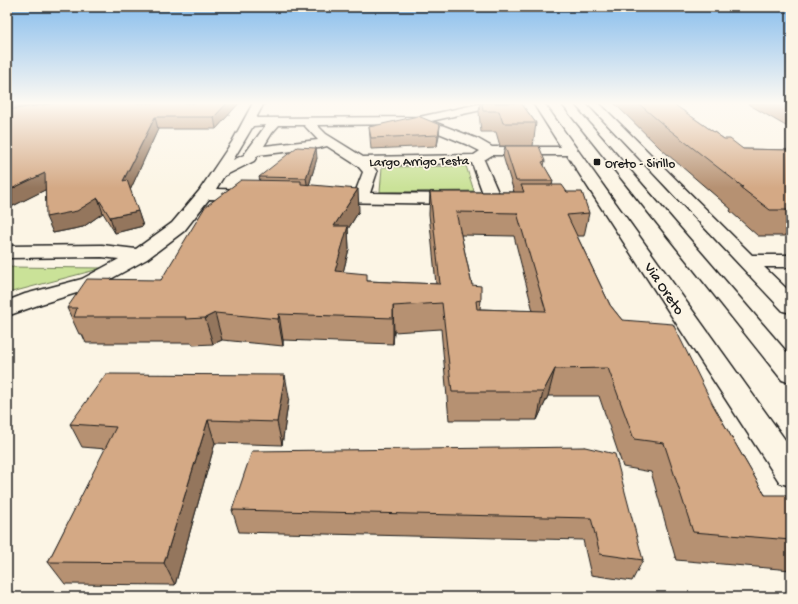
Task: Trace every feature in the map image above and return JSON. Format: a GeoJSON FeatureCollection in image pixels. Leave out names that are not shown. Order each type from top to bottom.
{"type":"FeatureCollection","features":[{"type":"Feature","properties":{"kind":"street"},"geometry":{"type":"LineString","coordinates":[[7,309],[33,299],[89,283],[140,254],[178,227],[205,194],[244,131]]}},
{"type":"Feature","properties":{"kind":"street"},"geometry":{"type":"LineString","coordinates":[[218,173],[249,158],[267,131]]}},
{"type":"Feature","properties":{"kind":"street"},"geometry":{"type":"LineString","coordinates":[[314,196],[360,197],[370,172],[360,161],[322,137],[317,131]]}},
{"type":"Feature","properties":{"kind":"street","name":"Largo Arrigo Testa"},"geometry":{"type":"LineString","coordinates":[[360,197],[500,199],[483,155],[473,142],[446,131]]}},
{"type":"Feature","properties":{"kind":"street","name":"Via Oreto"},"geometry":{"type":"LineString","coordinates":[[558,131],[572,151],[595,200],[791,473]]}},
{"type":"Feature","properties":{"kind":"street"},"geometry":{"type":"LineString","coordinates":[[589,131],[791,374]]}},
{"type":"Feature","properties":{"kind":"street"},"geometry":{"type":"LineString","coordinates":[[622,131],[791,306]]}},
{"type":"Feature","properties":{"kind":"street"},"geometry":{"type":"LineString","coordinates":[[254,151],[319,144],[328,141]]}},
{"type":"Feature","properties":{"kind":"street","name":"Largo Arrigo Testa"},"geometry":{"type":"LineString","coordinates":[[360,161],[572,151]]}},
{"type":"Feature","properties":{"kind":"street"},"geometry":{"type":"LineString","coordinates":[[205,194],[267,195]]}},
{"type":"Feature","properties":{"kind":"street"},"geometry":{"type":"LineString","coordinates":[[7,252],[102,251],[140,254]]}},
{"type":"Feature","properties":{"kind":"street"},"geometry":{"type":"LineString","coordinates":[[747,261],[791,261]]}},
{"type":"Feature","properties":{"kind":"green space"},"geometry":{"type":"Polygon","coordinates":[[[466,166],[474,191],[380,192],[382,167],[466,166]]]}},
{"type":"Feature","properties":{"kind":"green space"},"geometry":{"type":"Polygon","coordinates":[[[7,267],[103,268],[8,293],[7,267]]]}},
{"type":"Feature","properties":{"kind":"building"},"geometry":{"type":"Polygon","coordinates":[[[7,131],[148,131],[123,181],[127,180],[138,211],[110,217],[98,198],[77,211],[46,217],[45,173],[7,191],[7,131]]]}},
{"type":"Feature","properties":{"kind":"building"},"geometry":{"type":"Polygon","coordinates":[[[370,131],[439,131],[438,135],[371,138],[370,131]]]}},
{"type":"Feature","properties":{"kind":"building"},"geometry":{"type":"Polygon","coordinates":[[[671,131],[713,131],[724,139],[730,139],[743,149],[791,150],[791,210],[770,210],[740,187],[743,187],[671,131]]]}},
{"type":"Feature","properties":{"kind":"building"},"geometry":{"type":"Polygon","coordinates":[[[505,146],[539,146],[545,161],[542,162],[553,181],[516,181],[505,146]]]}},
{"type":"Feature","properties":{"kind":"building"},"geometry":{"type":"Polygon","coordinates":[[[297,147],[316,148],[306,178],[259,177],[297,147]]]}},
{"type":"Feature","properties":{"kind":"building"},"geometry":{"type":"Polygon","coordinates":[[[241,180],[301,181],[301,184],[358,189],[334,226],[348,226],[335,271],[367,274],[367,281],[440,284],[430,192],[524,192],[521,185],[562,185],[567,192],[582,192],[589,213],[567,215],[610,305],[622,320],[673,324],[713,405],[765,495],[785,495],[791,504],[791,540],[693,532],[664,443],[634,439],[608,368],[555,369],[543,392],[452,392],[442,303],[393,306],[393,318],[279,314],[278,319],[215,313],[205,318],[185,319],[186,317],[74,317],[77,308],[67,308],[87,279],[161,280],[205,207],[241,180]],[[456,212],[472,285],[481,286],[481,300],[476,301],[477,309],[546,311],[517,213],[456,212]]]}},
{"type":"Feature","properties":{"kind":"building"},"geometry":{"type":"Polygon","coordinates":[[[106,374],[285,375],[277,422],[208,420],[164,563],[48,562],[116,427],[70,424],[106,374]]]}},
{"type":"Feature","properties":{"kind":"building"},"geometry":{"type":"Polygon","coordinates":[[[585,447],[615,454],[643,560],[600,554],[591,518],[232,510],[252,451],[585,447]]]}},
{"type":"Feature","properties":{"kind":"place","name":"Oreto - Sirillo"},"geometry":{"type":"Point","coordinates":[597,162]}}]}
